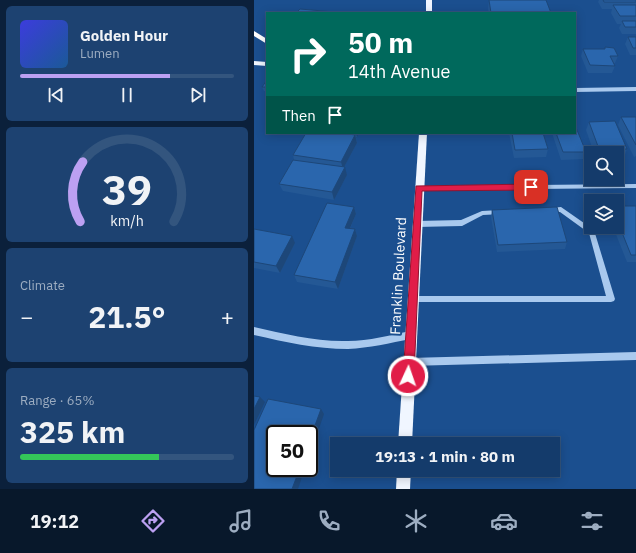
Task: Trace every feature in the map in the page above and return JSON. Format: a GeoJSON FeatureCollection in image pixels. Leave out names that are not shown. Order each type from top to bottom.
{"type":"FeatureCollection","features":[{"type":"Feature","properties":{"kind":"highway"},"geometry":{"type":"LineString","coordinates":[[254,33],[266,41]]}},
{"type":"Feature","properties":{"kind":"main road"},"geometry":{"type":"LineString","coordinates":[[429,12],[430,0]]}},
{"type":"Feature","properties":{"kind":"main road"},"geometry":{"type":"LineString","coordinates":[[254,63],[266,64]]}},
{"type":"Feature","properties":{"kind":"main road","name":"Franklin Boulevard"},"geometry":{"type":"LineString","coordinates":[[405,437],[418,188],[423,134]]}},
{"type":"Feature","properties":{"kind":"main road"},"geometry":{"type":"LineString","coordinates":[[403,489],[404,477]]}},
{"type":"Feature","properties":{"kind":"street"},"geometry":{"type":"LineString","coordinates":[[576,90],[636,89]]}},
{"type":"Feature","properties":{"kind":"street"},"geometry":{"type":"LineString","coordinates":[[418,188],[636,186]]}},
{"type":"Feature","properties":{"kind":"street"},"geometry":{"type":"LineString","coordinates":[[413,299],[611,299],[592,232],[561,209],[538,210]]}},
{"type":"Feature","properties":{"kind":"street"},"geometry":{"type":"LineString","coordinates":[[417,224],[462,223],[482,213],[509,211]]}},
{"type":"Feature","properties":{"kind":"street"},"geometry":{"type":"LineString","coordinates":[[254,331],[300,341],[330,344],[361,344],[411,335]]}},
{"type":"Feature","properties":{"kind":"street"},"geometry":{"type":"LineString","coordinates":[[409,362],[636,356]]}},
{"type":"Feature","properties":{"kind":"building"},"geometry":{"type":"Polygon","coordinates":[[[489,0],[546,0],[551,12],[491,12],[489,0]]]}},
{"type":"Feature","properties":{"kind":"building"},"geometry":{"type":"Polygon","coordinates":[[[603,0],[636,0],[636,2],[604,2],[603,0]]]}},
{"type":"Feature","properties":{"kind":"building"},"geometry":{"type":"Polygon","coordinates":[[[613,5],[636,5],[636,16],[620,16],[613,5]]]}},
{"type":"Feature","properties":{"kind":"building"},"geometry":{"type":"Polygon","coordinates":[[[300,9],[334,12],[297,12],[300,9]]]}},
{"type":"Feature","properties":{"kind":"building"},"geometry":{"type":"Polygon","coordinates":[[[622,21],[636,21],[636,27],[625,27],[622,21]]]}},
{"type":"Feature","properties":{"kind":"building"},"geometry":{"type":"Polygon","coordinates":[[[628,37],[636,37],[636,48],[633,48],[628,37]]]}},
{"type":"Feature","properties":{"kind":"building"},"geometry":{"type":"Polygon","coordinates":[[[605,47],[614,48],[618,56],[610,56],[615,66],[590,65],[583,49],[605,49],[605,47]]]}},
{"type":"Feature","properties":{"kind":"building"},"geometry":{"type":"Polygon","coordinates":[[[266,81],[266,87],[262,87],[266,81]]]}},
{"type":"Feature","properties":{"kind":"building"},"geometry":{"type":"Polygon","coordinates":[[[621,117],[636,117],[636,145],[621,117]]]}},
{"type":"Feature","properties":{"kind":"building"},"geometry":{"type":"Polygon","coordinates":[[[615,121],[627,149],[624,149],[624,146],[598,146],[589,122],[615,121]]]}},
{"type":"Feature","properties":{"kind":"building"},"geometry":{"type":"Polygon","coordinates":[[[576,127],[584,147],[584,152],[563,152],[556,134],[576,134],[576,127]]]}},
{"type":"Feature","properties":{"kind":"building"},"geometry":{"type":"Polygon","coordinates":[[[305,134],[355,135],[341,162],[293,155],[305,134]]]}},
{"type":"Feature","properties":{"kind":"building"},"geometry":{"type":"Polygon","coordinates":[[[512,134],[543,134],[548,149],[515,150],[512,134]]]}},
{"type":"Feature","properties":{"kind":"building"},"geometry":{"type":"Polygon","coordinates":[[[293,160],[345,167],[332,192],[279,184],[293,160]]]}},
{"type":"Feature","properties":{"kind":"building"},"geometry":{"type":"Polygon","coordinates":[[[327,203],[354,207],[345,228],[355,229],[335,282],[294,275],[327,203]]]}},
{"type":"Feature","properties":{"kind":"building"},"geometry":{"type":"Polygon","coordinates":[[[624,206],[636,206],[636,255],[631,255],[623,234],[624,234],[624,206]]]}},
{"type":"Feature","properties":{"kind":"building"},"geometry":{"type":"Polygon","coordinates":[[[557,207],[567,242],[498,245],[492,210],[557,207]]]}},
{"type":"Feature","properties":{"kind":"building"},"geometry":{"type":"Polygon","coordinates":[[[254,229],[292,236],[276,266],[254,262],[254,229]]]}},
{"type":"Feature","properties":{"kind":"building"},"geometry":{"type":"Polygon","coordinates":[[[254,396],[260,397],[254,409],[254,396]]]}},
{"type":"Feature","properties":{"kind":"building"},"geometry":{"type":"Polygon","coordinates":[[[268,399],[321,409],[315,425],[266,425],[266,477],[297,477],[292,489],[254,489],[254,430],[268,399]]]}},
{"type":"Feature","properties":{"kind":"route"},"geometry":{"type":"LineString","coordinates":[[408,376],[418,188],[531,187]]}}]}
